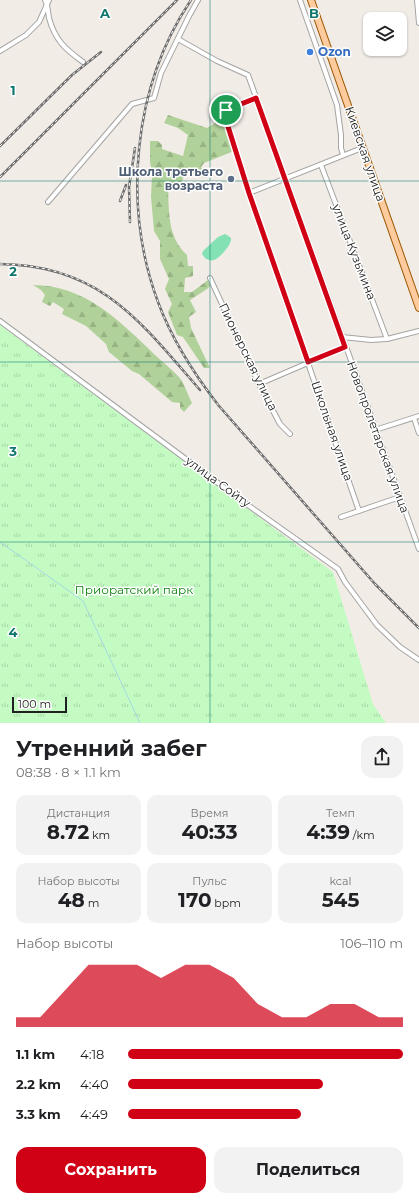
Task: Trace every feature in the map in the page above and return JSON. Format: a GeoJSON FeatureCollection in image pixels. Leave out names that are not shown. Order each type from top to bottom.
{"type":"FeatureCollection","features":[{"type":"Feature","properties":{"kind":"main road","name":"Киевская улица"},"geometry":{"type":"LineString","coordinates":[[311,0],[419,308]]}},
{"type":"Feature","properties":{"kind":"street"},"geometry":{"type":"LineString","coordinates":[[48,202],[132,104],[154,98],[161,73],[198,0]]}},
{"type":"Feature","properties":{"kind":"street","name":"Киевская улица"},"geometry":{"type":"LineString","coordinates":[[300,0],[337,105],[343,155]]}},
{"type":"Feature","properties":{"kind":"street"},"geometry":{"type":"LineString","coordinates":[[0,52],[26,35],[38,22],[47,1]]}},
{"type":"Feature","properties":{"kind":"street"},"geometry":{"type":"LineString","coordinates":[[47,1],[49,18],[55,36],[64,48],[83,62]]}},
{"type":"Feature","properties":{"kind":"street"},"geometry":{"type":"LineString","coordinates":[[418,3],[419,23]]}},
{"type":"Feature","properties":{"kind":"street","name":"Новопролетарская улица"},"geometry":{"type":"LineString","coordinates":[[178,39],[218,61],[248,75],[419,549]]}},
{"type":"Feature","properties":{"kind":"street","name":"Школьная улица"},"geometry":{"type":"LineString","coordinates":[[256,98],[226,110],[225,117],[249,193],[359,511]]}},
{"type":"Feature","properties":{"kind":"street"},"geometry":{"type":"LineString","coordinates":[[249,193],[362,148]]}},
{"type":"Feature","properties":{"kind":"street","name":"улица Кузьмина"},"geometry":{"type":"LineString","coordinates":[[321,165],[387,338]]}},
{"type":"Feature","properties":{"kind":"street","name":"Пионерская улица"},"geometry":{"type":"LineString","coordinates":[[210,278],[259,384],[280,424],[290,434]]}},
{"type":"Feature","properties":{"kind":"street","name":"улица Сойту"},"geometry":{"type":"LineString","coordinates":[[0,321],[245,503],[338,569],[345,582],[377,625],[400,647],[419,660]]}},
{"type":"Feature","properties":{"kind":"street"},"geometry":{"type":"LineString","coordinates":[[342,337],[371,340],[419,331]]}},
{"type":"Feature","properties":{"kind":"street"},"geometry":{"type":"LineString","coordinates":[[259,384],[345,347]]}},
{"type":"Feature","properties":{"kind":"street"},"geometry":{"type":"LineString","coordinates":[[375,430],[419,416]]}},
{"type":"Feature","properties":{"kind":"street"},"geometry":{"type":"LineString","coordinates":[[414,418],[419,433]]}},
{"type":"Feature","properties":{"kind":"street"},"geometry":{"type":"LineString","coordinates":[[341,517],[400,497]]}},
{"type":"Feature","properties":{"kind":"green space"},"geometry":{"type":"Polygon","coordinates":[[[168,115],[207,128],[223,118],[234,151],[204,163],[201,167],[206,178],[185,171],[182,182],[168,185],[169,213],[172,232],[180,248],[187,255],[188,266],[193,266],[193,276],[185,278],[184,292],[192,292],[208,280],[210,286],[190,300],[196,312],[189,317],[191,328],[210,368],[204,368],[183,337],[177,335],[168,312],[172,304],[165,289],[169,279],[160,259],[160,241],[154,231],[151,197],[152,175],[150,141],[158,141],[162,145],[162,149],[183,156],[188,135],[178,128],[164,123],[168,115]]]}},
{"type":"Feature","properties":{"kind":"green space"},"geometry":{"type":"Polygon","coordinates":[[[225,234],[231,238],[230,244],[226,250],[214,260],[205,258],[202,254],[203,251],[218,237],[225,234]]]}},
{"type":"Feature","properties":{"kind":"green space"},"geometry":{"type":"Polygon","coordinates":[[[33,285],[68,291],[100,307],[114,317],[180,378],[192,403],[184,412],[180,408],[180,403],[172,402],[139,374],[132,371],[109,352],[106,344],[86,326],[62,314],[64,309],[53,302],[50,306],[42,302],[45,295],[41,290],[33,285]]]}},
{"type":"Feature","properties":{"kind":"green space","name":"Приоратский парк"},"geometry":{"type":"Polygon","coordinates":[[[0,325],[333,572],[373,704],[386,723],[0,723],[0,325]]]}},
{"type":"Feature","properties":{"kind":"waterway"},"geometry":{"type":"LineString","coordinates":[[0,542],[83,601],[140,723]]}},
{"type":"Feature","properties":{"kind":"railway"},"geometry":{"type":"LineString","coordinates":[[0,177],[177,0]]}},
{"type":"Feature","properties":{"kind":"railway"},"geometry":{"type":"LineString","coordinates":[[191,0],[171,34],[156,70],[146,108],[139,147],[137,186],[140,226],[147,265],[158,302],[170,330],[184,356],[219,406],[375,584],[419,628]]}},
{"type":"Feature","properties":{"kind":"railway"},"geometry":{"type":"LineString","coordinates":[[0,146],[72,75],[101,52]]}},
{"type":"Feature","properties":{"kind":"railway"},"geometry":{"type":"LineString","coordinates":[[130,222],[129,187],[135,148]]}},
{"type":"Feature","properties":{"kind":"railway"},"geometry":{"type":"LineString","coordinates":[[120,201],[126,185]]}},
{"type":"Feature","properties":{"kind":"railway"},"geometry":{"type":"LineString","coordinates":[[0,264],[35,267],[65,274],[91,286],[115,302],[137,320],[158,341],[200,390]]}},
{"type":"Feature","properties":{"kind":"place","name":"Ozon"},"geometry":{"type":"Point","coordinates":[310,52]}},
{"type":"Feature","properties":{"kind":"place","name":"Школа третьего возраста"},"geometry":{"type":"Point","coordinates":[231,179]}},
{"type":"Feature","properties":{"kind":"route"},"geometry":{"type":"LineString","coordinates":[[256,98],[286,178],[345,347],[308,362],[249,193],[225,117],[226,110],[256,98]]}}]}
